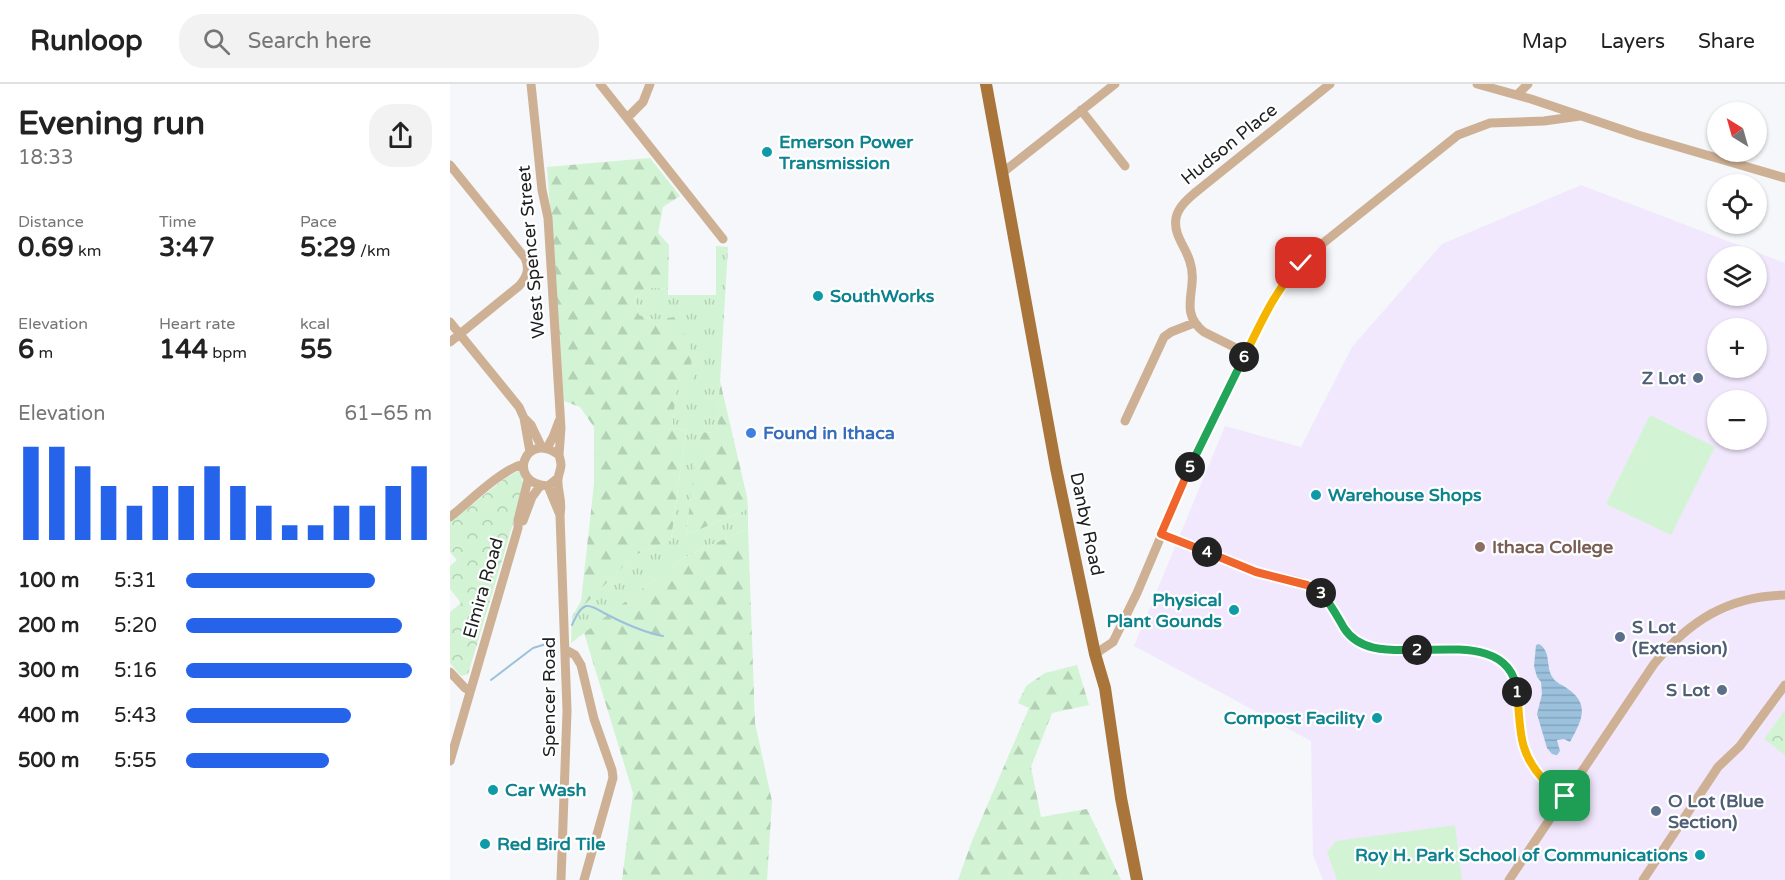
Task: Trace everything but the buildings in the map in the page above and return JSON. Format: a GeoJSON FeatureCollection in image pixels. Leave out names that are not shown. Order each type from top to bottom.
{"type":"FeatureCollection","features":[{"type":"Feature","properties":{"kind":"main road","name":"Danby Road"},"geometry":{"type":"LineString","coordinates":[[986,84],[1054,457],[1095,654],[1105,688],[1121,798],[1137,880]]}},
{"type":"Feature","properties":{"kind":"street","name":"West Spencer Street"},"geometry":{"type":"LineString","coordinates":[[531,84],[542,190],[548,218],[561,428],[559,454],[562,468],[558,478]]}},
{"type":"Feature","properties":{"kind":"street"},"geometry":{"type":"LineString","coordinates":[[600,84],[723,239]]}},
{"type":"Feature","properties":{"kind":"street"},"geometry":{"type":"LineString","coordinates":[[627,118],[643,102],[650,84]]}},
{"type":"Feature","properties":{"kind":"street"},"geometry":{"type":"LineString","coordinates":[[1002,173],[1115,84]]}},
{"type":"Feature","properties":{"kind":"street","name":"Hudson Place"},"geometry":{"type":"LineString","coordinates":[[1194,323],[1189,307],[1193,273],[1189,258],[1178,237],[1176,224],[1181,207],[1196,192],[1330,84]]}},
{"type":"Feature","properties":{"kind":"street"},"geometry":{"type":"LineString","coordinates":[[1477,84],[1628,132],[1785,178]]}},
{"type":"Feature","properties":{"kind":"street"},"geometry":{"type":"LineString","coordinates":[[1517,95],[1528,84]]}},
{"type":"Feature","properties":{"kind":"street"},"geometry":{"type":"LineString","coordinates":[[1081,110],[1125,166]]}},
{"type":"Feature","properties":{"kind":"street"},"geometry":{"type":"LineString","coordinates":[[1095,654],[1113,642],[1137,593],[1195,456],[1274,296],[1289,276],[1301,263],[1364,210],[1458,135],[1490,123],[1544,121],[1580,116]]}},
{"type":"Feature","properties":{"kind":"street"},"geometry":{"type":"LineString","coordinates":[[450,165],[525,258],[528,269],[527,276],[519,286],[450,342]]}},
{"type":"Feature","properties":{"kind":"street"},"geometry":{"type":"LineString","coordinates":[[450,322],[507,391],[544,448]]}},
{"type":"Feature","properties":{"kind":"street"},"geometry":{"type":"LineString","coordinates":[[1125,422],[1164,337],[1170,332],[1194,323],[1204,332],[1246,353]]}},
{"type":"Feature","properties":{"kind":"street"},"geometry":{"type":"LineString","coordinates":[[524,418],[530,452]]}},
{"type":"Feature","properties":{"kind":"street","name":"West Spencer Street"},"geometry":{"type":"LineString","coordinates":[[544,448],[553,437],[560,418]]}},
{"type":"Feature","properties":{"kind":"street"},"geometry":{"type":"LineString","coordinates":[[558,478],[544,486],[528,480],[523,464],[535,448],[544,448],[559,454]]}},
{"type":"Feature","properties":{"kind":"street"},"geometry":{"type":"LineString","coordinates":[[450,517],[508,471],[523,464]]}},
{"type":"Feature","properties":{"kind":"street","name":"Spencer Road"},"geometry":{"type":"LineString","coordinates":[[558,478],[562,504],[560,515],[567,711],[561,880]]}},
{"type":"Feature","properties":{"kind":"street","name":"Elmira Road"},"geometry":{"type":"LineString","coordinates":[[450,761],[518,528],[528,480]]}},
{"type":"Feature","properties":{"kind":"street","name":"Spencer Road"},"geometry":{"type":"LineString","coordinates":[[544,486],[560,515]]}},
{"type":"Feature","properties":{"kind":"street","name":"Elmira Road"},"geometry":{"type":"LineString","coordinates":[[518,528],[523,522],[532,497],[544,486]]}},
{"type":"Feature","properties":{"kind":"street"},"geometry":{"type":"LineString","coordinates":[[1161,534],[1256,572],[1298,582],[1317,590],[1326,598],[1349,634],[1363,645],[1388,650],[1471,650],[1486,652],[1497,659],[1510,672],[1517,687],[1522,742],[1527,758],[1547,784],[1565,796]]}},
{"type":"Feature","properties":{"kind":"street"},"geometry":{"type":"LineString","coordinates":[[1509,880],[1654,664],[1670,644],[1696,622],[1727,606],[1761,597],[1785,595]]}},
{"type":"Feature","properties":{"kind":"street"},"geometry":{"type":"LineString","coordinates":[[566,650],[575,655],[581,665],[594,719],[613,778],[584,880]]}},
{"type":"Feature","properties":{"kind":"street"},"geometry":{"type":"LineString","coordinates":[[450,672],[460,684],[470,691]]}},
{"type":"Feature","properties":{"kind":"street"},"geometry":{"type":"LineString","coordinates":[[1644,880],[1718,767],[1740,746],[1785,685]]}},
{"type":"Feature","properties":{"kind":"shaded area","name":"Ithaca College"},"geometry":{"type":"Polygon","coordinates":[[[1581,185],[1741,246],[1707,246],[1707,306],[1767,306],[1767,256],[1785,263],[1785,880],[1323,880],[1313,855],[1311,741],[1134,646],[1225,426],[1301,447],[1352,347],[1442,244],[1581,185]]]}},
{"type":"Feature","properties":{"kind":"green space"},"geometry":{"type":"Polygon","coordinates":[[[650,158],[680,196],[663,207],[658,233],[669,245],[668,289],[647,287],[634,299],[639,315],[654,320],[674,317],[690,343],[693,385],[677,385],[672,428],[686,430],[671,540],[635,555],[572,617],[581,601],[594,484],[594,427],[580,407],[564,401],[547,167],[650,158]]]}},
{"type":"Feature","properties":{"kind":"green space"},"geometry":{"type":"Polygon","coordinates":[[[716,246],[728,247],[717,433],[700,432],[686,535],[748,509],[748,528],[683,558],[571,643],[572,617],[635,555],[671,540],[686,430],[672,428],[677,385],[692,385],[654,320],[639,315],[634,299],[647,287],[668,289],[668,295],[716,295],[716,246]]]}},
{"type":"Feature","properties":{"kind":"green space"},"geometry":{"type":"Polygon","coordinates":[[[720,381],[748,509],[686,535],[699,432],[717,433],[720,381]]]}},
{"type":"Feature","properties":{"kind":"green space"},"geometry":{"type":"Polygon","coordinates":[[[1650,415],[1707,443],[1707,450],[1714,450],[1671,535],[1606,504],[1650,415]]]}},
{"type":"Feature","properties":{"kind":"green space"},"geometry":{"type":"Polygon","coordinates":[[[520,470],[524,487],[469,671],[468,674],[462,676],[450,663],[450,612],[461,603],[450,589],[450,566],[457,560],[450,552],[450,522],[504,479],[520,470]]]}},
{"type":"Feature","properties":{"kind":"green space"},"geometry":{"type":"Polygon","coordinates":[[[748,528],[755,723],[772,801],[767,880],[622,880],[633,793],[584,633],[683,558],[748,528]]]}},
{"type":"Feature","properties":{"kind":"green space"},"geometry":{"type":"Polygon","coordinates":[[[1077,665],[1089,705],[1052,713],[1031,767],[1041,817],[1087,809],[1121,880],[958,880],[972,841],[1029,708],[1018,703],[1026,686],[1045,673],[1077,665]]]}},
{"type":"Feature","properties":{"kind":"green space"},"geometry":{"type":"Polygon","coordinates":[[[1785,710],[1785,755],[1764,739],[1785,710]]]}},
{"type":"Feature","properties":{"kind":"green space"},"geometry":{"type":"Polygon","coordinates":[[[1455,825],[1462,880],[1337,880],[1327,852],[1336,841],[1455,825]]]}},
{"type":"Feature","properties":{"kind":"water"},"geometry":{"type":"Polygon","coordinates":[[[1539,644],[1546,651],[1553,678],[1575,695],[1582,708],[1578,728],[1570,742],[1564,739],[1557,740],[1560,751],[1557,755],[1552,754],[1547,748],[1537,714],[1542,694],[1541,682],[1534,666],[1536,645],[1539,644]]]}},
{"type":"Feature","properties":{"kind":"waterway"},"geometry":{"type":"LineString","coordinates":[[572,625],[583,607],[588,606],[633,627],[663,636]]}},
{"type":"Feature","properties":{"kind":"waterway"},"geometry":{"type":"LineString","coordinates":[[491,680],[533,648],[556,641]]}},
{"type":"Feature","properties":{"kind":"place","name":"Emerson Power Transmission"},"geometry":{"type":"Point","coordinates":[767,152]}},
{"type":"Feature","properties":{"kind":"place","name":"SouthWorks"},"geometry":{"type":"Point","coordinates":[818,296]}},
{"type":"Feature","properties":{"kind":"place","name":"Z Lot"},"geometry":{"type":"Point","coordinates":[1698,378]}},
{"type":"Feature","properties":{"kind":"place","name":"Found in Ithaca"},"geometry":{"type":"Point","coordinates":[751,433]}},
{"type":"Feature","properties":{"kind":"place","name":"Warehouse Shops"},"geometry":{"type":"Point","coordinates":[1316,495]}},
{"type":"Feature","properties":{"kind":"place","name":"Ithaca College"},"geometry":{"type":"Point","coordinates":[1480,547]}},
{"type":"Feature","properties":{"kind":"place","name":"Physical Plant Gounds"},"geometry":{"type":"Point","coordinates":[1234,610]}},
{"type":"Feature","properties":{"kind":"place","name":"S Lot (Extension)"},"geometry":{"type":"Point","coordinates":[1620,637]}},
{"type":"Feature","properties":{"kind":"place","name":"S Lot"},"geometry":{"type":"Point","coordinates":[1722,690]}},
{"type":"Feature","properties":{"kind":"place","name":"Compost Facility"},"geometry":{"type":"Point","coordinates":[1377,718]}},
{"type":"Feature","properties":{"kind":"place","name":"Car Wash"},"geometry":{"type":"Point","coordinates":[493,790]}},
{"type":"Feature","properties":{"kind":"place","name":"O Lot (Blue Section)"},"geometry":{"type":"Point","coordinates":[1656,811]}},
{"type":"Feature","properties":{"kind":"place","name":"Red Bird Tile"},"geometry":{"type":"Point","coordinates":[485,844]}},
{"type":"Feature","properties":{"kind":"place","name":"Roy H. Park School of Communications"},"geometry":{"type":"Point","coordinates":[1700,855]}},
{"type":"Feature","properties":{"kind":"route"},"geometry":{"type":"LineString","coordinates":[[1301,263],[1274,296],[1195,456],[1161,534],[1256,572],[1298,582],[1317,590],[1335,610],[1349,634],[1363,645],[1388,650],[1471,650],[1486,652],[1497,659],[1510,672],[1517,687],[1524,753],[1532,767],[1547,784],[1565,796]]}}]}
